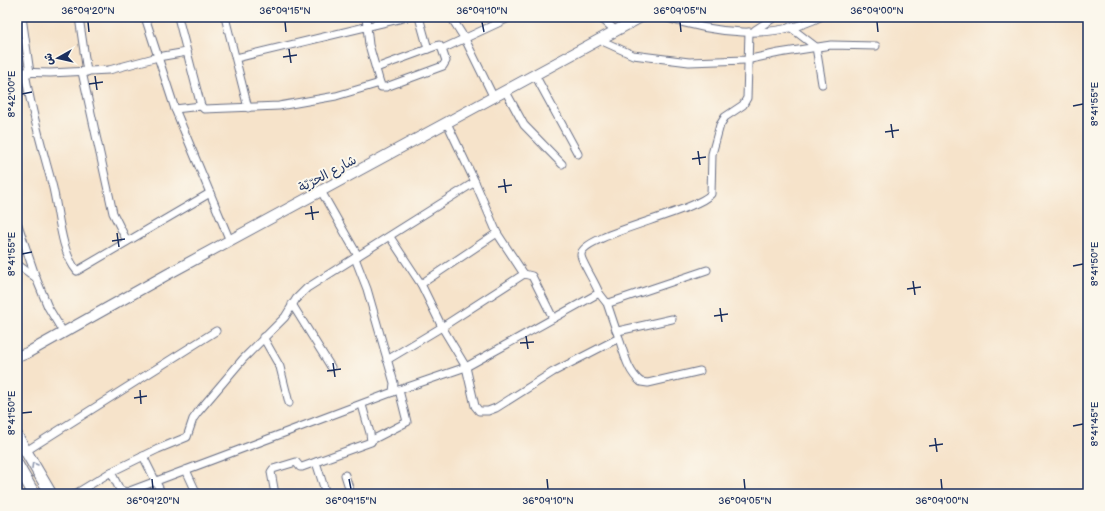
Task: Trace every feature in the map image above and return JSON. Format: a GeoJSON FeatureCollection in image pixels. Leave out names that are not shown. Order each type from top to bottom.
{"type":"FeatureCollection","features":[{"type":"Feature","properties":{"kind":"main road","name":"شارع الحرّيّة"},"geometry":{"type":"LineString","coordinates":[[17,363],[21,356],[63,332],[446,123],[506,92],[641,17]]}},
{"type":"Feature","properties":{"kind":"main road"},"geometry":{"type":"LineString","coordinates":[[17,436],[26,451],[45,493]]}},
{"type":"Feature","properties":{"kind":"main road"},"geometry":{"type":"LineString","coordinates":[[17,464],[45,493]]}},
{"type":"Feature","properties":{"kind":"street"},"geometry":{"type":"LineString","coordinates":[[22,17],[32,113],[52,184],[62,236],[76,270],[79,272],[127,241],[210,192]]}},
{"type":"Feature","properties":{"kind":"street"},"geometry":{"type":"LineString","coordinates":[[79,17],[85,72],[113,213],[127,241]]}},
{"type":"Feature","properties":{"kind":"street"},"geometry":{"type":"LineString","coordinates":[[145,17],[176,109],[230,241]]}},
{"type":"Feature","properties":{"kind":"street"},"geometry":{"type":"LineString","coordinates":[[178,17],[201,106]]}},
{"type":"Feature","properties":{"kind":"street"},"geometry":{"type":"LineString","coordinates":[[225,17],[248,108]]}},
{"type":"Feature","properties":{"kind":"street"},"geometry":{"type":"LineString","coordinates":[[366,17],[366,27],[376,68],[382,87],[386,87],[443,66],[446,61],[439,45],[376,68]]}},
{"type":"Feature","properties":{"kind":"street"},"geometry":{"type":"LineString","coordinates":[[236,58],[407,17]]}},
{"type":"Feature","properties":{"kind":"street"},"geometry":{"type":"LineString","coordinates":[[419,17],[428,49]]}},
{"type":"Feature","properties":{"kind":"street"},"geometry":{"type":"LineString","coordinates":[[451,17],[465,39],[494,98]]}},
{"type":"Feature","properties":{"kind":"street"},"geometry":{"type":"LineString","coordinates":[[442,49],[511,17]]}},
{"type":"Feature","properties":{"kind":"street"},"geometry":{"type":"LineString","coordinates":[[600,17],[616,31]]}},
{"type":"Feature","properties":{"kind":"street"},"geometry":{"type":"LineString","coordinates":[[664,17],[699,28],[751,32],[790,27],[820,17]]}},
{"type":"Feature","properties":{"kind":"street"},"geometry":{"type":"LineString","coordinates":[[700,371],[648,383],[641,382],[633,375],[607,302],[599,293],[596,283],[582,258],[581,252],[585,246],[610,234],[684,210],[705,199],[711,194],[712,154],[720,125],[725,117],[741,106],[747,98],[746,60],[751,32],[775,17]]}},
{"type":"Feature","properties":{"kind":"street"},"geometry":{"type":"LineString","coordinates":[[790,27],[816,47],[822,84]]}},
{"type":"Feature","properties":{"kind":"street"},"geometry":{"type":"LineString","coordinates":[[600,40],[633,55],[689,62],[746,60],[816,47],[840,45],[876,46]]}},
{"type":"Feature","properties":{"kind":"street"},"geometry":{"type":"LineString","coordinates":[[17,72],[85,72],[120,69],[158,57],[187,52]]}},
{"type":"Feature","properties":{"kind":"street"},"geometry":{"type":"LineString","coordinates":[[535,76],[578,154]]}},
{"type":"Feature","properties":{"kind":"street"},"geometry":{"type":"LineString","coordinates":[[176,109],[201,106],[204,109],[280,106],[336,96],[380,83]]}},
{"type":"Feature","properties":{"kind":"street"},"geometry":{"type":"LineString","coordinates":[[506,92],[524,125],[562,164]]}},
{"type":"Feature","properties":{"kind":"street"},"geometry":{"type":"LineString","coordinates":[[446,123],[475,182],[497,233],[524,274],[532,276],[554,318]]}},
{"type":"Feature","properties":{"kind":"street"},"geometry":{"type":"LineString","coordinates":[[75,494],[111,472],[187,437],[193,419],[198,412],[263,337],[284,317],[292,304],[307,288],[475,182]]}},
{"type":"Feature","properties":{"kind":"street"},"geometry":{"type":"LineString","coordinates":[[275,494],[271,472],[273,469],[296,462],[301,467],[316,462],[370,443],[372,440],[407,422],[396,391],[357,257],[321,191]]}},
{"type":"Feature","properties":{"kind":"street"},"geometry":{"type":"LineString","coordinates":[[17,222],[36,278],[48,307],[63,332]]}},
{"type":"Feature","properties":{"kind":"street"},"geometry":{"type":"LineString","coordinates":[[421,284],[497,233]]}},
{"type":"Feature","properties":{"kind":"street"},"geometry":{"type":"LineString","coordinates":[[390,237],[421,284],[442,327],[466,367],[475,406],[479,411],[488,411],[553,372],[619,338]]}},
{"type":"Feature","properties":{"kind":"street"},"geometry":{"type":"LineString","coordinates":[[17,264],[36,278]]}},
{"type":"Feature","properties":{"kind":"street"},"geometry":{"type":"LineString","coordinates":[[607,302],[708,270]]}},
{"type":"Feature","properties":{"kind":"street"},"geometry":{"type":"LineString","coordinates":[[387,360],[442,327],[524,274]]}},
{"type":"Feature","properties":{"kind":"street"},"geometry":{"type":"LineString","coordinates":[[111,472],[120,490],[124,493],[396,391],[466,367],[599,293]]}},
{"type":"Feature","properties":{"kind":"street"},"geometry":{"type":"LineString","coordinates":[[292,304],[331,367]]}},
{"type":"Feature","properties":{"kind":"street"},"geometry":{"type":"LineString","coordinates":[[616,330],[624,331],[672,320]]}},
{"type":"Feature","properties":{"kind":"street"},"geometry":{"type":"LineString","coordinates":[[26,451],[216,331]]}},
{"type":"Feature","properties":{"kind":"street"},"geometry":{"type":"LineString","coordinates":[[263,337],[280,367],[290,403]]}},
{"type":"Feature","properties":{"kind":"street"},"geometry":{"type":"LineString","coordinates":[[362,405],[372,440]]}},
{"type":"Feature","properties":{"kind":"street"},"geometry":{"type":"LineString","coordinates":[[143,456],[162,494]]}},
{"type":"Feature","properties":{"kind":"street"},"geometry":{"type":"LineString","coordinates":[[316,462],[326,494]]}},
{"type":"Feature","properties":{"kind":"street"},"geometry":{"type":"LineString","coordinates":[[186,470],[198,494]]}},
{"type":"Feature","properties":{"kind":"street"},"geometry":{"type":"LineString","coordinates":[[345,475],[351,494]]}}]}
